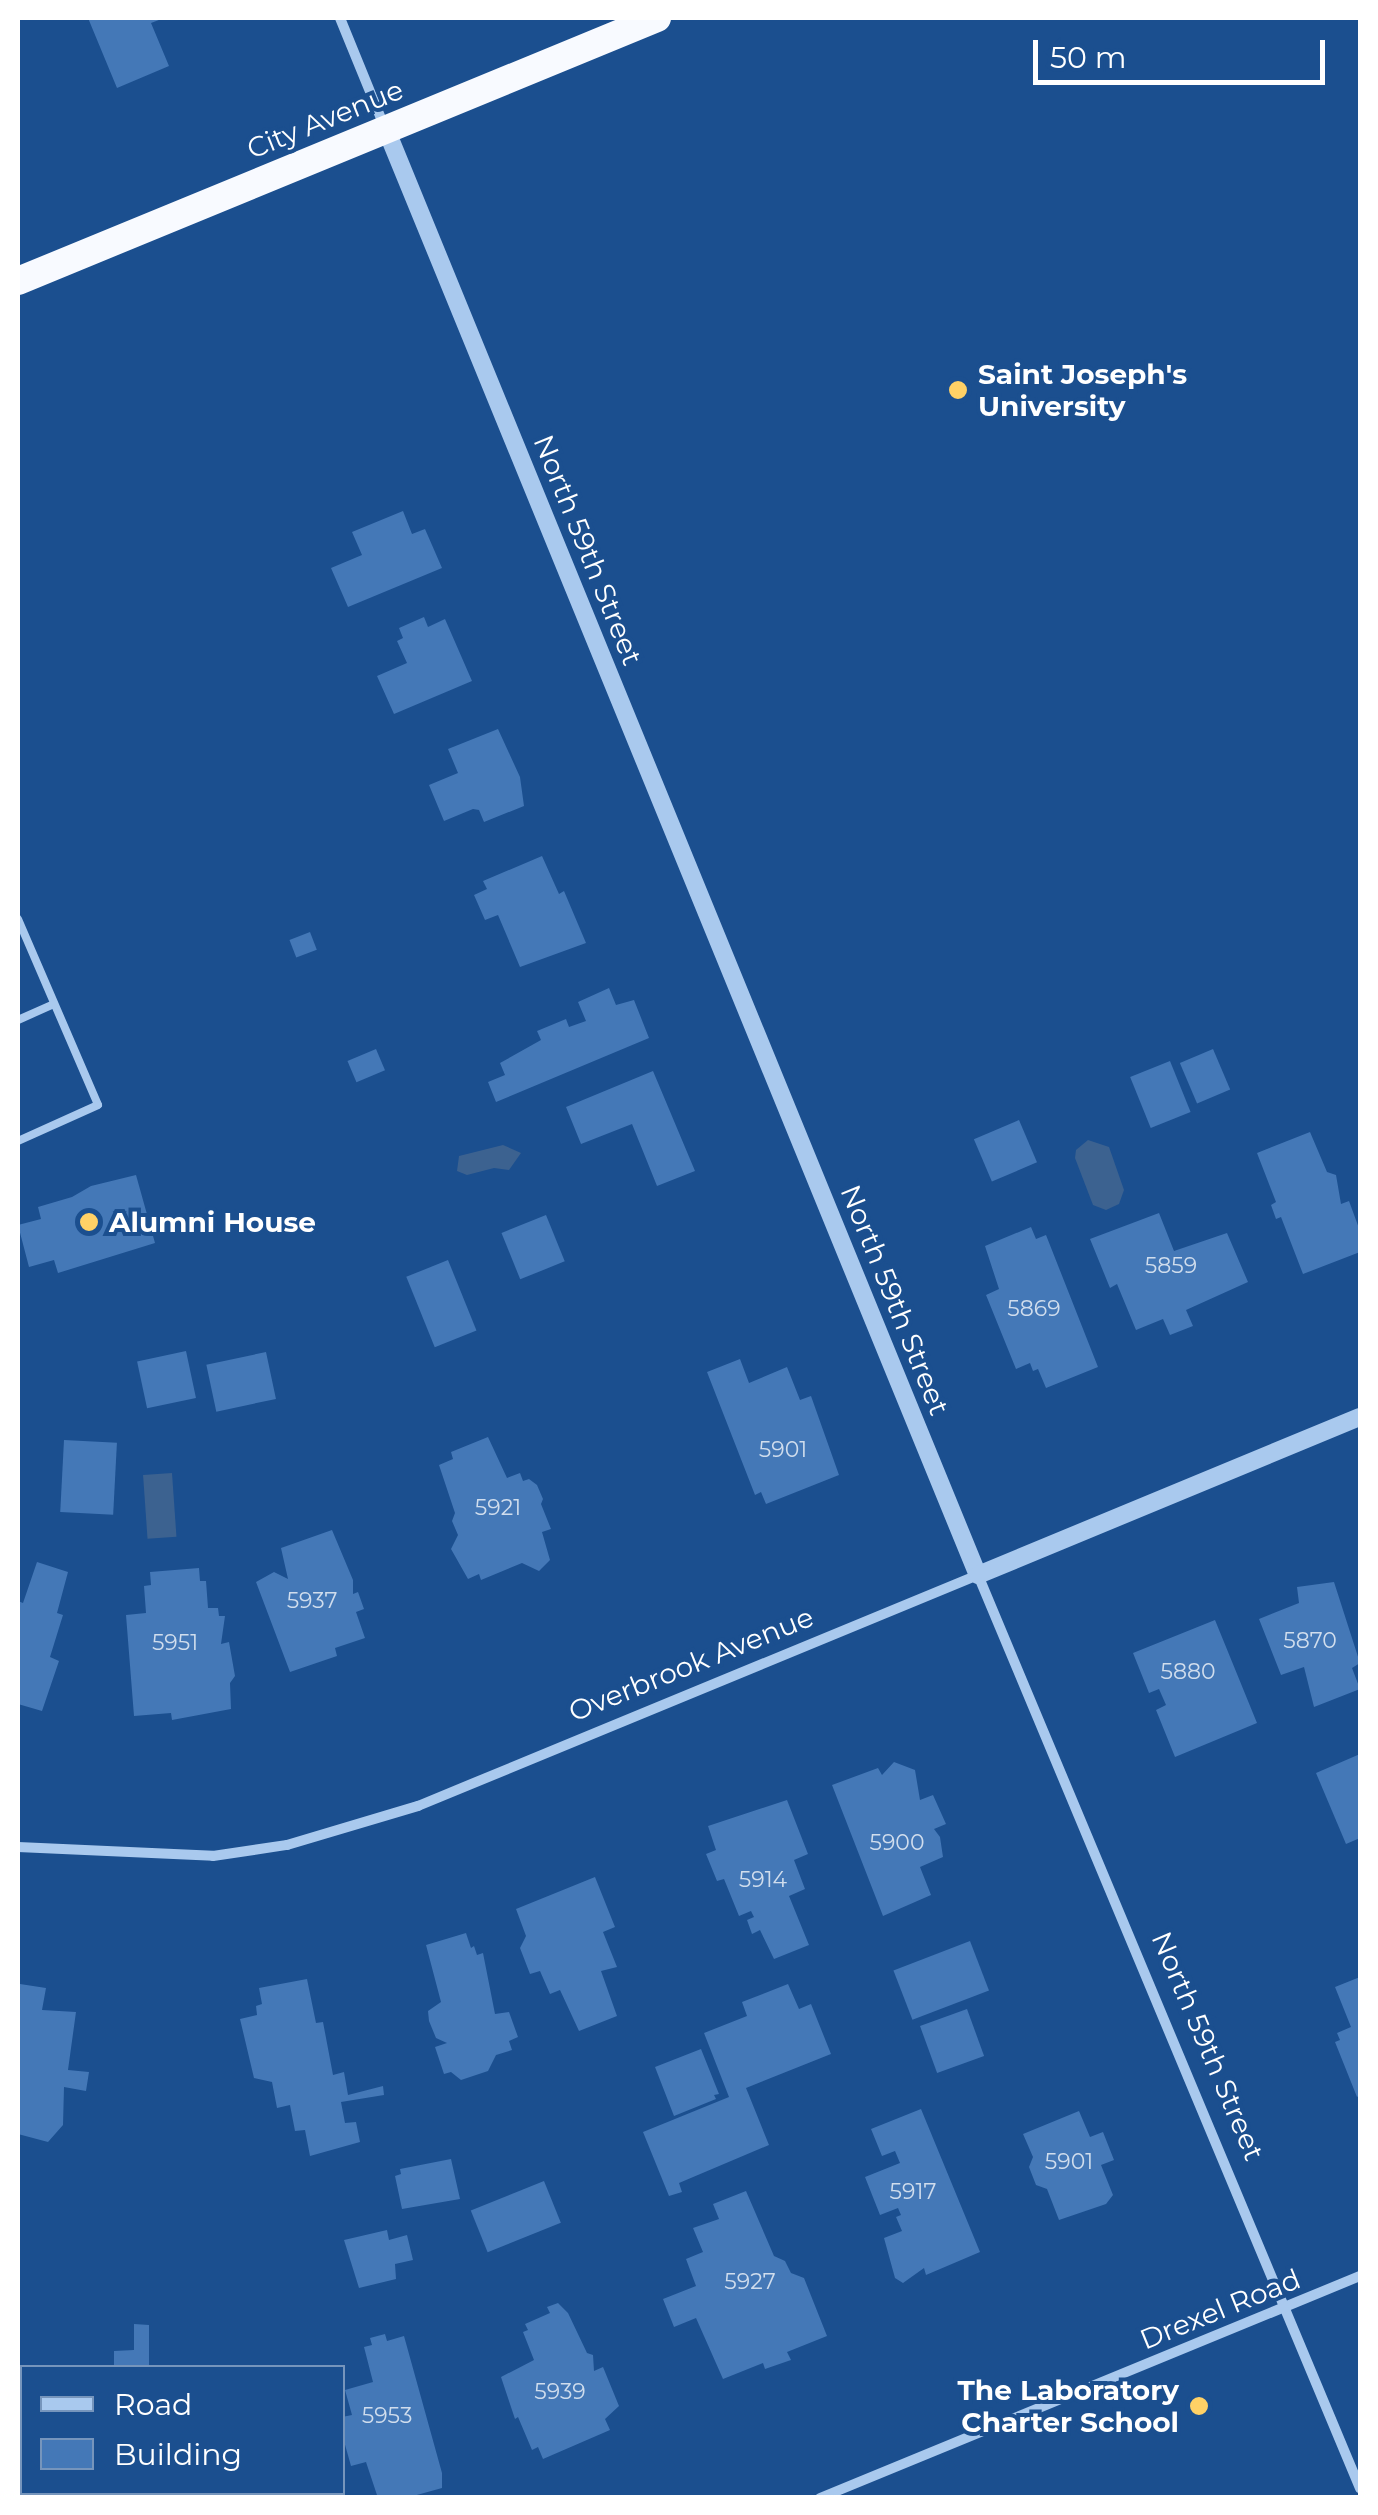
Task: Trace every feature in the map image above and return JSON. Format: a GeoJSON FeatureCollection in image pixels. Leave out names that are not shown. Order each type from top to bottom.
{"type":"FeatureCollection","features":[{"type":"Feature","properties":{"kind":"highway","name":"City Avenue"},"geometry":{"type":"LineString","coordinates":[[18,281],[657,18]]}},
{"type":"Feature","properties":{"kind":"street"},"geometry":{"type":"LineString","coordinates":[[340,18],[386,129]]}},
{"type":"Feature","properties":{"kind":"street","name":"North 59th Street"},"geometry":{"type":"LineString","coordinates":[[386,129],[978,1576],[1288,2306],[1360,2488]]}},
{"type":"Feature","properties":{"kind":"street","name":"Overbrook Avenue"},"geometry":{"type":"LineString","coordinates":[[18,1847],[212,1856],[286,1845],[418,1806],[1360,1417]]}},
{"type":"Feature","properties":{"kind":"street","name":"Drexel Road"},"geometry":{"type":"LineString","coordinates":[[820,2498],[1360,2276]]}},
{"type":"Feature","properties":{"kind":"lane"},"geometry":{"type":"LineString","coordinates":[[18,919],[98,1105],[18,1140]]}},
{"type":"Feature","properties":{"kind":"lane"},"geometry":{"type":"LineString","coordinates":[[18,1020],[54,1004]]}},
{"type":"Feature","properties":{"kind":"water"},"geometry":{"type":"Polygon","coordinates":[[[1088,1140],[1109,1147],[1124,1190],[1119,1204],[1106,1210],[1093,1205],[1075,1158],[1076,1150],[1088,1140]]]}},
{"type":"Feature","properties":{"kind":"water"},"geometry":{"type":"Polygon","coordinates":[[[503,1145],[521,1153],[509,1170],[494,1168],[467,1175],[457,1171],[459,1156],[503,1145]]]}},
{"type":"Feature","properties":{"kind":"water"},"geometry":{"type":"Polygon","coordinates":[[[172,1473],[176,1537],[148,1539],[143,1475],[172,1473]]]}},
{"type":"Feature","properties":{"kind":"building"},"geometry":{"type":"Polygon","coordinates":[[[88,18],[164,18],[151,23],[169,66],[117,88],[88,18]]]}},
{"type":"Feature","properties":{"kind":"building"},"geometry":{"type":"Polygon","coordinates":[[[403,511],[412,534],[425,529],[442,568],[348,607],[331,568],[362,555],[352,532],[403,511]]]}},
{"type":"Feature","properties":{"kind":"building"},"geometry":{"type":"Polygon","coordinates":[[[424,617],[428,627],[445,619],[472,681],[394,714],[377,676],[407,663],[397,641],[403,638],[399,628],[424,617]]]}},
{"type":"Feature","properties":{"kind":"building"},"geometry":{"type":"Polygon","coordinates":[[[498,729],[520,777],[524,806],[484,822],[479,810],[473,809],[444,821],[429,785],[458,773],[448,749],[498,729]]]}},
{"type":"Feature","properties":{"kind":"building"},"geometry":{"type":"Polygon","coordinates":[[[542,856],[559,894],[564,891],[586,943],[520,967],[498,915],[485,920],[474,895],[487,889],[483,881],[542,856]]]}},
{"type":"Feature","properties":{"kind":"building"},"geometry":{"type":"Polygon","coordinates":[[[310,932],[317,950],[296,958],[289,940],[310,932]]]}},
{"type":"Feature","properties":{"kind":"building"},"geometry":{"type":"Polygon","coordinates":[[[609,988],[616,1005],[634,1000],[649,1038],[496,1102],[488,1082],[505,1075],[500,1063],[541,1040],[537,1031],[566,1019],[569,1027],[586,1021],[578,1002],[609,988]]]}},
{"type":"Feature","properties":{"kind":"building"},"geometry":{"type":"Polygon","coordinates":[[[376,1049],[385,1070],[356,1082],[347,1061],[376,1049]]]}},
{"type":"Feature","properties":{"kind":"building"},"geometry":{"type":"Polygon","coordinates":[[[1213,1049],[1230,1090],[1197,1104],[1180,1063],[1213,1049]]]}},
{"type":"Feature","properties":{"kind":"building"},"geometry":{"type":"Polygon","coordinates":[[[1170,1061],[1191,1112],[1151,1128],[1130,1077],[1170,1061]]]}},
{"type":"Feature","properties":{"kind":"building"},"geometry":{"type":"Polygon","coordinates":[[[653,1071],[695,1171],[657,1186],[632,1124],[581,1144],[566,1107],[653,1071]]]}},
{"type":"Feature","properties":{"kind":"building"},"geometry":{"type":"Polygon","coordinates":[[[1019,1120],[1037,1162],[992,1181],[974,1139],[1019,1120]]]}},
{"type":"Feature","properties":{"kind":"building"},"geometry":{"type":"Polygon","coordinates":[[[1310,1132],[1327,1172],[1336,1175],[1341,1204],[1349,1201],[1360,1231],[1360,1252],[1303,1274],[1281,1217],[1276,1219],[1271,1205],[1276,1202],[1257,1153],[1310,1132]]]}},
{"type":"Feature","properties":{"kind":"building","name":"Alumni House"},"geometry":{"type":"Polygon","coordinates":[[[136,1175],[155,1243],[58,1273],[54,1260],[29,1267],[18,1225],[41,1219],[38,1207],[72,1197],[91,1186],[136,1175]]]}},
{"type":"Feature","properties":{"kind":"building"},"geometry":{"type":"Polygon","coordinates":[[[1159,1213],[1174,1251],[1227,1233],[1248,1282],[1186,1310],[1193,1326],[1170,1335],[1163,1319],[1136,1330],[1117,1284],[1110,1288],[1090,1239],[1159,1213]]]}},
{"type":"Feature","properties":{"kind":"building"},"geometry":{"type":"Polygon","coordinates":[[[546,1215],[565,1261],[520,1279],[501,1233],[546,1215]]]}},
{"type":"Feature","properties":{"kind":"building"},"geometry":{"type":"Polygon","coordinates":[[[1031,1227],[1036,1239],[1046,1235],[1098,1367],[1046,1388],[1038,1369],[1033,1371],[1030,1363],[1016,1369],[986,1295],[999,1289],[985,1246],[1031,1227]]]}},
{"type":"Feature","properties":{"kind":"building"},"geometry":{"type":"Polygon","coordinates":[[[448,1260],[476,1330],[435,1347],[406,1277],[448,1260]]]}},
{"type":"Feature","properties":{"kind":"building"},"geometry":{"type":"Polygon","coordinates":[[[186,1351],[196,1398],[147,1408],[137,1361],[186,1351]]]}},
{"type":"Feature","properties":{"kind":"building"},"geometry":{"type":"Polygon","coordinates":[[[266,1352],[276,1399],[216,1412],[206,1365],[266,1352]]]}},
{"type":"Feature","properties":{"kind":"building"},"geometry":{"type":"Polygon","coordinates":[[[740,1359],[749,1383],[787,1367],[800,1400],[811,1396],[839,1475],[766,1504],[761,1492],[755,1495],[707,1372],[740,1359]]]}},
{"type":"Feature","properties":{"kind":"building"},"geometry":{"type":"Polygon","coordinates":[[[488,1437],[507,1478],[520,1473],[523,1481],[529,1479],[537,1485],[551,1529],[542,1532],[550,1560],[539,1571],[522,1563],[481,1580],[479,1574],[468,1579],[451,1549],[458,1535],[452,1521],[455,1513],[439,1465],[453,1459],[451,1452],[488,1437]]]}},
{"type":"Feature","properties":{"kind":"building"},"geometry":{"type":"Polygon","coordinates":[[[64,1440],[117,1443],[113,1515],[60,1512],[64,1440]]]}},
{"type":"Feature","properties":{"kind":"building"},"geometry":{"type":"Polygon","coordinates":[[[332,1530],[353,1580],[353,1594],[358,1592],[364,1609],[356,1612],[365,1638],[335,1648],[337,1656],[290,1672],[256,1582],[274,1572],[288,1579],[281,1548],[332,1530]]]}},
{"type":"Feature","properties":{"kind":"building"},"geometry":{"type":"Polygon","coordinates":[[[37,1562],[68,1572],[57,1613],[63,1615],[50,1657],[59,1661],[42,1711],[18,1704],[18,1601],[23,1603],[37,1562]]]}},
{"type":"Feature","properties":{"kind":"building"},"geometry":{"type":"Polygon","coordinates":[[[199,1568],[200,1581],[206,1581],[208,1608],[218,1608],[219,1616],[225,1616],[221,1644],[229,1642],[235,1676],[230,1683],[231,1709],[172,1720],[171,1713],[134,1716],[126,1615],[146,1613],[144,1586],[151,1585],[150,1572],[199,1568]]]}},
{"type":"Feature","properties":{"kind":"building"},"geometry":{"type":"Polygon","coordinates":[[[1334,1582],[1360,1663],[1352,1668],[1360,1689],[1314,1707],[1304,1667],[1281,1675],[1259,1619],[1299,1603],[1297,1587],[1334,1582]]]}},
{"type":"Feature","properties":{"kind":"building"},"geometry":{"type":"Polygon","coordinates":[[[1215,1620],[1257,1723],[1175,1757],[1156,1710],[1166,1705],[1159,1689],[1149,1693],[1133,1653],[1215,1620]]]}},
{"type":"Feature","properties":{"kind":"building"},"geometry":{"type":"Polygon","coordinates":[[[1360,1754],[1360,1838],[1346,1844],[1316,1773],[1360,1754]]]}},
{"type":"Feature","properties":{"kind":"building"},"geometry":{"type":"Polygon","coordinates":[[[894,1762],[915,1770],[920,1800],[933,1795],[946,1824],[934,1829],[940,1837],[943,1857],[920,1867],[931,1895],[883,1916],[832,1785],[878,1768],[882,1775],[894,1762]]]}},
{"type":"Feature","properties":{"kind":"building"},"geometry":{"type":"Polygon","coordinates":[[[787,1800],[808,1854],[794,1860],[805,1889],[789,1896],[809,1945],[774,1959],[760,1930],[752,1934],[747,1920],[754,1917],[751,1911],[739,1916],[724,1879],[717,1881],[706,1854],[716,1850],[708,1826],[787,1800]]]}},
{"type":"Feature","properties":{"kind":"building"},"geometry":{"type":"Polygon","coordinates":[[[595,1877],[615,1927],[603,1932],[617,1967],[601,1971],[617,2016],[579,2031],[560,1990],[550,1994],[540,1971],[530,1974],[520,1948],[526,1936],[516,1909],[595,1877]]]}},
{"type":"Feature","properties":{"kind":"building"},"geometry":{"type":"Polygon","coordinates":[[[466,1933],[471,1948],[474,1946],[477,1955],[483,1953],[495,2014],[509,2012],[518,2037],[509,2041],[512,2050],[496,2055],[488,2071],[461,2080],[451,2072],[444,2074],[435,2047],[447,2043],[436,2038],[429,2021],[428,2011],[441,2002],[426,1945],[466,1933]]]}},
{"type":"Feature","properties":{"kind":"building"},"geometry":{"type":"Polygon","coordinates":[[[970,1941],[989,1990],[912,2020],[893,1970],[970,1941]]]}},
{"type":"Feature","properties":{"kind":"building"},"geometry":{"type":"Polygon","coordinates":[[[1360,1977],[1357,2097],[1335,2042],[1340,2040],[1337,2033],[1351,2027],[1335,1987],[1360,1977]]]}},
{"type":"Feature","properties":{"kind":"building"},"geometry":{"type":"Polygon","coordinates":[[[307,1979],[316,2023],[323,2022],[333,2075],[344,2072],[348,2095],[383,2086],[384,2095],[341,2102],[345,2123],[356,2122],[360,2142],[310,2156],[305,2130],[295,2131],[290,2105],[277,2108],[272,2082],[254,2078],[240,2019],[257,2015],[256,2006],[262,2004],[259,1988],[307,1979]]]}},
{"type":"Feature","properties":{"kind":"building"},"geometry":{"type":"Polygon","coordinates":[[[20,1984],[46,1988],[42,2010],[76,2012],[68,2070],[89,2072],[86,2091],[64,2087],[63,2125],[48,2142],[18,2134],[20,1984]]]}},
{"type":"Feature","properties":{"kind":"building"},"geometry":{"type":"Polygon","coordinates":[[[788,1984],[799,2009],[811,2004],[831,2054],[746,2088],[769,2145],[679,2183],[682,2192],[669,2196],[643,2132],[729,2097],[704,2033],[747,2016],[742,2002],[788,1984]]]}},
{"type":"Feature","properties":{"kind":"building"},"geometry":{"type":"Polygon","coordinates":[[[967,2009],[984,2056],[937,2073],[920,2026],[967,2009]]]}},
{"type":"Feature","properties":{"kind":"building"},"geometry":{"type":"Polygon","coordinates":[[[701,2049],[719,2094],[714,2095],[716,2099],[674,2116],[655,2067],[701,2049]]]}},
{"type":"Feature","properties":{"kind":"building"},"geometry":{"type":"Polygon","coordinates":[[[921,2109],[980,2252],[926,2275],[924,2268],[903,2283],[895,2278],[884,2238],[902,2231],[896,2217],[901,2215],[898,2208],[880,2215],[865,2177],[900,2163],[895,2151],[882,2156],[871,2129],[921,2109]]]}},
{"type":"Feature","properties":{"kind":"building"},"geometry":{"type":"Polygon","coordinates":[[[1079,2111],[1090,2137],[1103,2132],[1114,2160],[1101,2165],[1113,2195],[1106,2204],[1059,2220],[1047,2189],[1036,2185],[1029,2167],[1033,2157],[1023,2134],[1079,2111]]]}},
{"type":"Feature","properties":{"kind":"building"},"geometry":{"type":"Polygon","coordinates":[[[451,2159],[460,2199],[402,2209],[395,2176],[401,2174],[400,2169],[451,2159]]]}},
{"type":"Feature","properties":{"kind":"building"},"geometry":{"type":"Polygon","coordinates":[[[544,2181],[561,2223],[488,2252],[471,2211],[544,2181]]]}},
{"type":"Feature","properties":{"kind":"building"},"geometry":{"type":"Polygon","coordinates":[[[746,2191],[774,2256],[785,2261],[791,2273],[804,2278],[827,2336],[787,2352],[791,2360],[765,2369],[763,2363],[723,2379],[696,2318],[674,2327],[663,2299],[696,2286],[686,2259],[703,2252],[693,2228],[719,2219],[713,2204],[746,2191]]]}},
{"type":"Feature","properties":{"kind":"building"},"geometry":{"type":"Polygon","coordinates":[[[387,2230],[389,2240],[407,2235],[413,2260],[395,2264],[396,2279],[359,2288],[344,2240],[387,2230]]]}},
{"type":"Feature","properties":{"kind":"building"},"geometry":{"type":"Polygon","coordinates":[[[558,2303],[568,2313],[587,2353],[593,2355],[594,2371],[603,2367],[619,2406],[605,2419],[610,2430],[543,2459],[538,2447],[532,2450],[518,2417],[515,2419],[501,2377],[534,2360],[523,2332],[528,2330],[525,2324],[550,2313],[547,2307],[558,2303]]]}},
{"type":"Feature","properties":{"kind":"building"},"geometry":{"type":"Polygon","coordinates":[[[134,2324],[149,2325],[149,2365],[114,2365],[114,2351],[134,2350],[134,2324]]]}},
{"type":"Feature","properties":{"kind":"building"},"geometry":{"type":"Polygon","coordinates":[[[385,2334],[387,2341],[404,2336],[442,2473],[442,2488],[406,2498],[378,2498],[366,2462],[351,2466],[345,2445],[345,2416],[352,2415],[345,2390],[373,2382],[364,2347],[372,2345],[370,2338],[385,2334]]]}},
{"type":"Feature","properties":{"kind":"building"},"geometry":{"type":"Polygon","coordinates":[[[68,2495],[143,2495],[143,2498],[68,2495]]]}},
{"type":"Feature","properties":{"kind":"building"},"geometry":{"type":"Polygon","coordinates":[[[182,2495],[270,2495],[270,2498],[182,2495]]]}},
{"type":"Feature","properties":{"kind":"place","name":"Saint Joseph's University"},"geometry":{"type":"Point","coordinates":[958,390]}},
{"type":"Feature","properties":{"kind":"place","name":"Alumni House"},"geometry":{"type":"Point","coordinates":[89,1222]}},
{"type":"Feature","properties":{"kind":"place","name":"The Laboratory Charter School"},"geometry":{"type":"Point","coordinates":[1199,2406]}}]}
